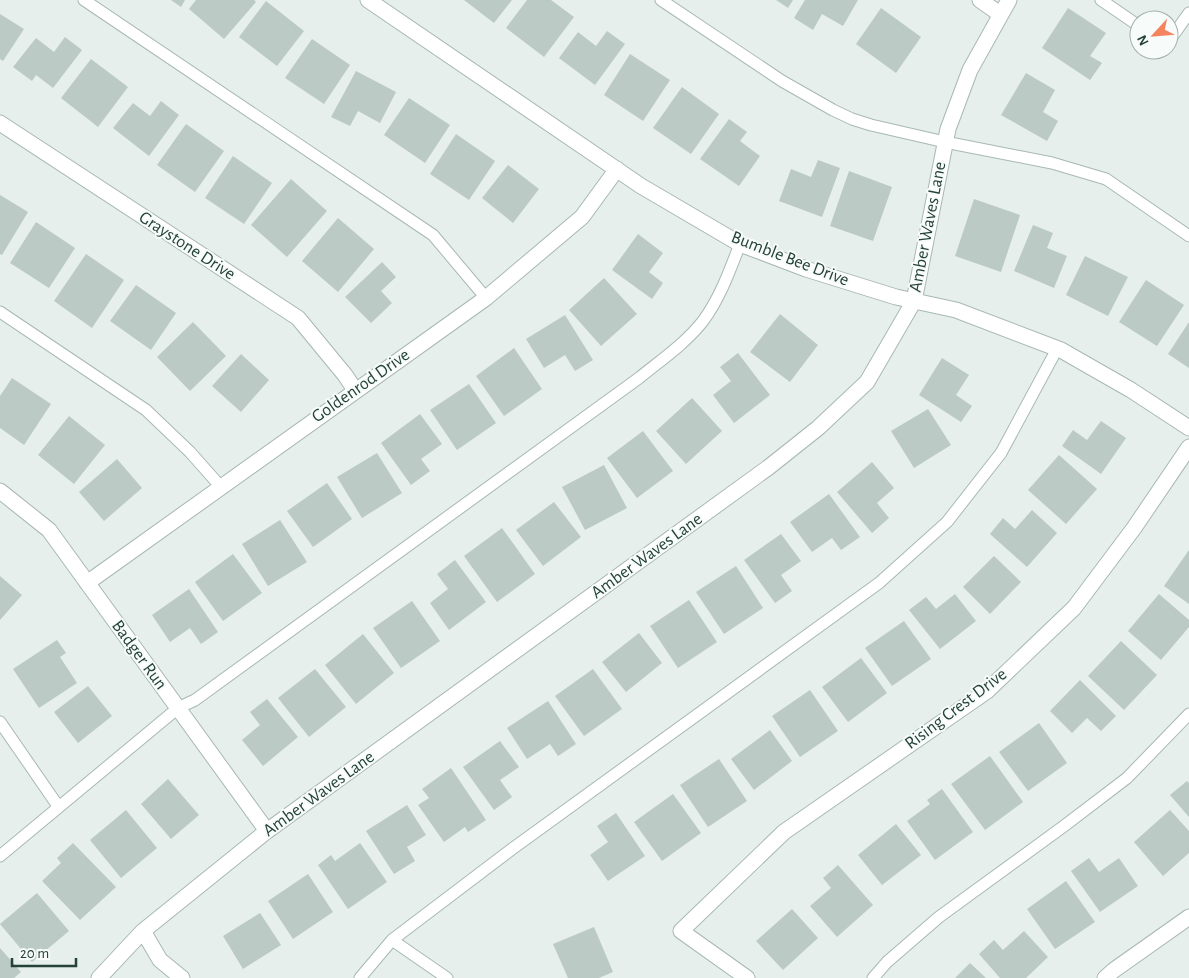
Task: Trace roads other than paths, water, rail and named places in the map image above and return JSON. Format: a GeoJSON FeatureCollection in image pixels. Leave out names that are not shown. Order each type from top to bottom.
{"type":"FeatureCollection","features":[{"type":"Feature","properties":{"kind":"street","name":"Bumble Bee Drive"},"geometry":{"type":"LineString","coordinates":[[368,0],[641,186],[740,244],[806,269],[914,301],[956,310],[1057,349],[1131,390],[1189,428]]}},
{"type":"Feature","properties":{"kind":"street"},"geometry":{"type":"LineString","coordinates":[[980,0],[1000,14]]}},
{"type":"Feature","properties":{"kind":"street","name":"Amber Waves Lane"},"geometry":{"type":"LineString","coordinates":[[98,978],[143,932],[267,831],[761,472],[818,428],[867,382],[914,301],[948,129],[970,70],[1009,0]]}},
{"type":"Feature","properties":{"kind":"street","name":"Graystone Drive"},"geometry":{"type":"LineString","coordinates":[[0,123],[298,318],[355,390]]}},
{"type":"Feature","properties":{"kind":"street","name":"Goldenrod Drive"},"geometry":{"type":"LineString","coordinates":[[87,583],[486,298],[582,216],[617,169]]}},
{"type":"Feature","properties":{"kind":"street","name":"Rising Crest Drive"},"geometry":{"type":"LineString","coordinates":[[746,978],[681,931],[784,832],[986,691],[1074,608],[1134,528],[1189,447]]}},
{"type":"Feature","properties":{"kind":"street","name":"Badger Run"},"geometry":{"type":"LineString","coordinates":[[0,491],[50,530],[267,831]]}},
{"type":"Feature","properties":{"kind":"street"},"geometry":{"type":"LineString","coordinates":[[1105,978],[1189,917]]}},
{"type":"Feature","properties":{"kind":"street"},"geometry":{"type":"LineString","coordinates":[[143,932],[160,960],[182,978]]}},
{"type":"Feature","properties":{"kind":"lane"},"geometry":{"type":"LineString","coordinates":[[84,0],[432,235],[486,298]]}},
{"type":"Feature","properties":{"kind":"lane"},"geometry":{"type":"LineString","coordinates":[[661,0],[782,80],[833,110],[870,126],[1052,163],[1106,178],[1189,236]]}},
{"type":"Feature","properties":{"kind":"lane"},"geometry":{"type":"LineString","coordinates":[[1100,0],[1129,19]]}},
{"type":"Feature","properties":{"kind":"lane"},"geometry":{"type":"LineString","coordinates":[[1179,26],[1189,13]]}},
{"type":"Feature","properties":{"kind":"lane"},"geometry":{"type":"LineString","coordinates":[[0,856],[178,708],[195,700],[639,378],[703,321],[726,282],[740,244]]}},
{"type":"Feature","properties":{"kind":"lane"},"geometry":{"type":"LineString","coordinates":[[0,312],[146,410],[190,452],[221,486]]}},
{"type":"Feature","properties":{"kind":"lane"},"geometry":{"type":"LineString","coordinates":[[360,978],[392,940],[512,848],[878,583],[947,522],[1001,453],[1057,349]]}},
{"type":"Feature","properties":{"kind":"lane"},"geometry":{"type":"LineString","coordinates":[[873,978],[887,962],[939,917],[1127,778],[1189,714]]}},
{"type":"Feature","properties":{"kind":"lane"},"geometry":{"type":"LineString","coordinates":[[0,722],[58,806]]}},
{"type":"Feature","properties":{"kind":"lane"},"geometry":{"type":"LineString","coordinates":[[392,940],[447,978]]}}]}
